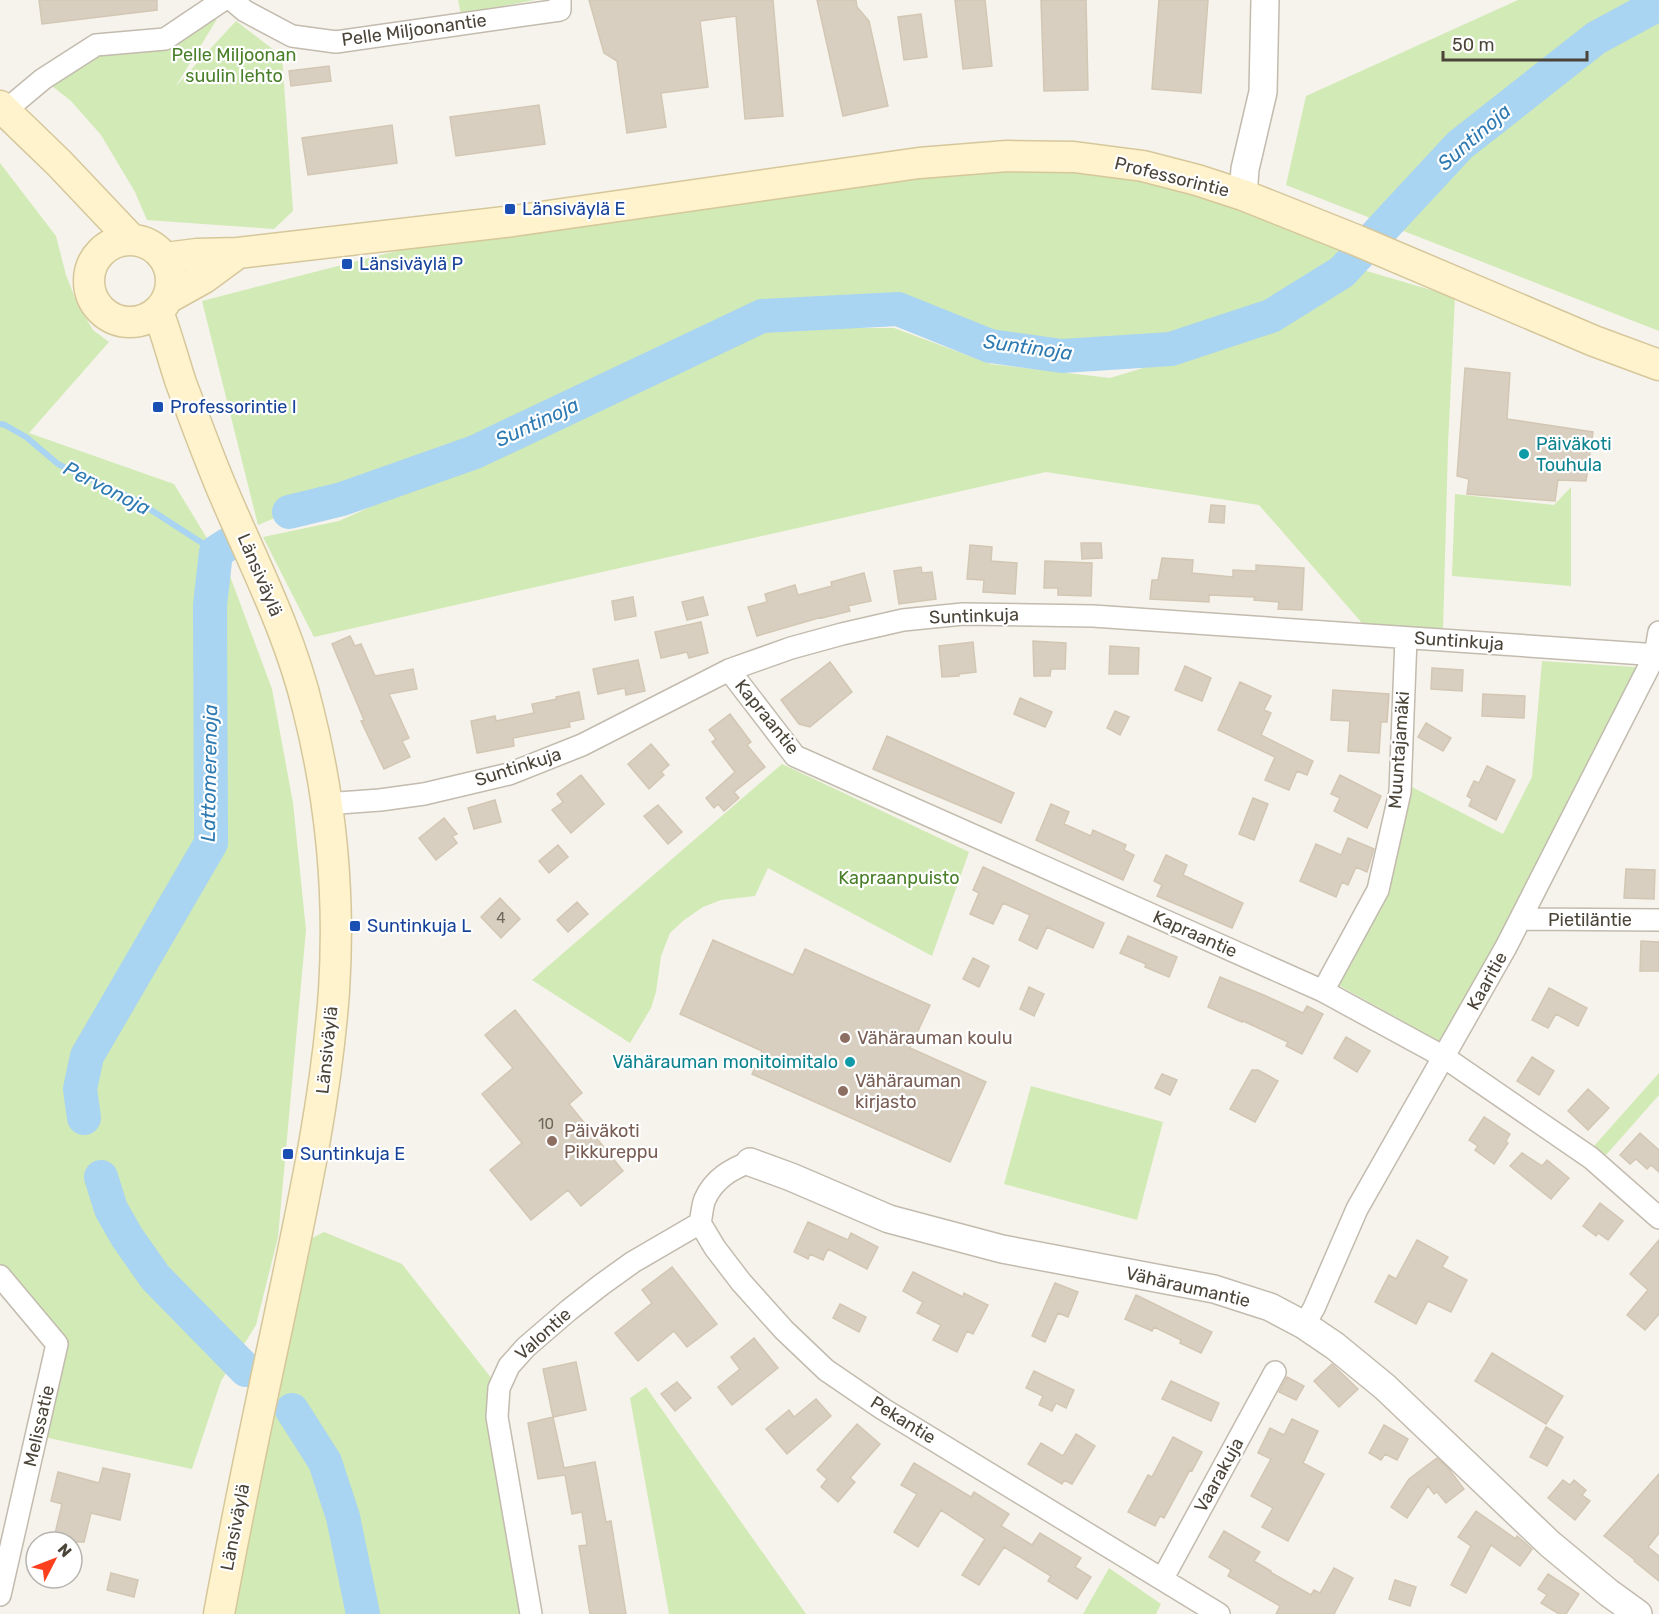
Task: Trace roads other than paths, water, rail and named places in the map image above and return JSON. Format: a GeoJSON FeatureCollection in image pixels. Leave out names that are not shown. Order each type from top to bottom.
{"type":"FeatureCollection","features":[{"type":"Feature","properties":{"kind":"main road"},"geometry":{"type":"LineString","coordinates":[[3,108],[59,163],[119,243]]}},
{"type":"Feature","properties":{"kind":"main road","name":"Professorintie"},"geometry":{"type":"LineString","coordinates":[[238,253],[513,221],[919,163],[1007,156],[1074,157],[1143,166],[1243,195],[1368,245],[1594,341],[1659,364]]}},
{"type":"Feature","properties":{"kind":"main road"},"geometry":{"type":"LineString","coordinates":[[153,310],[172,278],[165,258],[157,249],[146,243],[119,243],[93,263],[89,283],[95,302],[112,318],[127,322],[153,310],[204,278],[238,253]]}},
{"type":"Feature","properties":{"kind":"main road"},"geometry":{"type":"LineString","coordinates":[[165,258],[197,254],[238,253]]}},
{"type":"Feature","properties":{"kind":"main road","name":"Länsiväylä"},"geometry":{"type":"LineString","coordinates":[[153,310],[224,494],[271,598],[295,661],[319,759],[326,804],[334,893],[334,989],[318,1127],[302,1213],[245,1475],[219,1614]]}},
{"type":"Feature","properties":{"kind":"street"},"geometry":{"type":"LineString","coordinates":[[3,108],[96,45],[165,39],[223,0]]}},
{"type":"Feature","properties":{"kind":"street","name":"Pelle Miljoonantie"},"geometry":{"type":"LineString","coordinates":[[232,0],[245,11],[292,36],[336,42],[560,10],[560,0]]}},
{"type":"Feature","properties":{"kind":"street"},"geometry":{"type":"LineString","coordinates":[[1243,195],[1245,169],[1263,92],[1265,0]]}},
{"type":"Feature","properties":{"kind":"street","name":"Suntinkuja"},"geometry":{"type":"LineString","coordinates":[[326,804],[424,794],[508,774],[582,746],[729,670],[791,648],[903,620],[963,614],[1093,616],[1657,655]]}},
{"type":"Feature","properties":{"kind":"street","name":"Kaaritie"},"geometry":{"type":"LineString","coordinates":[[1304,1325],[1314,1308],[1358,1209],[1521,919],[1657,655],[1659,633]]}},
{"type":"Feature","properties":{"kind":"street","name":"Muuntajamäki"},"geometry":{"type":"LineString","coordinates":[[1323,992],[1378,890],[1400,792],[1406,638]]}},
{"type":"Feature","properties":{"kind":"street","name":"Kapraantie"},"geometry":{"type":"LineString","coordinates":[[729,670],[795,756],[1323,992],[1444,1057],[1591,1158],[1659,1218]]}},
{"type":"Feature","properties":{"kind":"street","name":"Pietiläntie"},"geometry":{"type":"LineString","coordinates":[[1521,919],[1659,920]]}},
{"type":"Feature","properties":{"kind":"street"},"geometry":{"type":"LineString","coordinates":[[700,1223],[705,1199],[720,1178],[733,1168],[750,1162]]}},
{"type":"Feature","properties":{"kind":"street","name":"Vähäraumantie"},"geometry":{"type":"LineString","coordinates":[[750,1162],[889,1219],[1002,1249],[1214,1289],[1270,1307],[1304,1325],[1335,1346],[1386,1388],[1550,1544],[1638,1614]]}},
{"type":"Feature","properties":{"kind":"street","name":"Pekantie"},"geometry":{"type":"LineString","coordinates":[[700,1223],[715,1248],[741,1282],[784,1330],[826,1370],[883,1409],[1219,1614]]}},
{"type":"Feature","properties":{"kind":"street","name":"Valontie"},"geometry":{"type":"LineString","coordinates":[[531,1614],[497,1417],[499,1388],[509,1366],[526,1347],[568,1310],[633,1262],[700,1223]]}},
{"type":"Feature","properties":{"kind":"street","name":"Melissatie"},"geometry":{"type":"LineString","coordinates":[[0,1276],[57,1344],[0,1595]]}},
{"type":"Feature","properties":{"kind":"street","name":"Vaarakuja"},"geometry":{"type":"LineString","coordinates":[[1163,1578],[1275,1372]]}},
{"type":"Feature","properties":{"kind":"waterway","name":"Suntinoja"},"geometry":{"type":"LineString","coordinates":[[289,512],[342,499],[475,452],[762,316],[898,309],[990,346],[1062,356],[1171,349],[1271,316],[1342,272],[1460,145],[1596,38],[1659,4]]}},
{"type":"Feature","properties":{"kind":"waterway","name":"Pervonoja"},"geometry":{"type":"LineString","coordinates":[[0,424],[26,437],[58,464],[134,499],[216,552]]}},
{"type":"Feature","properties":{"kind":"waterway","name":"Lattomerenoja"},"geometry":{"type":"LineString","coordinates":[[84,1118],[80,1089],[87,1056],[211,843],[210,605],[216,552],[227,545]]}},
{"type":"Feature","properties":{"kind":"waterway","name":"Lattomerenoja"},"geometry":{"type":"LineString","coordinates":[[101,1177],[111,1209],[155,1277],[246,1370]]}},
{"type":"Feature","properties":{"kind":"waterway","name":"Lattomerenoja"},"geometry":{"type":"LineString","coordinates":[[292,1410],[325,1462],[343,1517],[363,1614]]}},
{"type":"Feature","properties":{"kind":"place","name":"Länsiväylä E"},"geometry":{"type":"Point","coordinates":[510,209]}},
{"type":"Feature","properties":{"kind":"place","name":"Länsiväylä P"},"geometry":{"type":"Point","coordinates":[347,264]}},
{"type":"Feature","properties":{"kind":"place","name":"Professorintie I"},"geometry":{"type":"Point","coordinates":[158,407]}},
{"type":"Feature","properties":{"kind":"place","name":"Päiväkoti Touhula"},"geometry":{"type":"Point","coordinates":[1524,454]}},
{"type":"Feature","properties":{"kind":"place","name":"Suntinkuja L"},"geometry":{"type":"Point","coordinates":[355,926]}},
{"type":"Feature","properties":{"kind":"place","name":"Vähärauman koulu"},"geometry":{"type":"Point","coordinates":[845,1038]}},
{"type":"Feature","properties":{"kind":"place","name":"Vähärauman monitoimitalo"},"geometry":{"type":"Point","coordinates":[850,1062]}},
{"type":"Feature","properties":{"kind":"place","name":"Vähärauman kirjasto"},"geometry":{"type":"Point","coordinates":[843,1091]}},
{"type":"Feature","properties":{"kind":"place","name":"Päiväkoti Pikkureppu"},"geometry":{"type":"Point","coordinates":[552,1141]}},
{"type":"Feature","properties":{"kind":"place","name":"Suntinkuja E"},"geometry":{"type":"Point","coordinates":[288,1154]}},
{"type":"Feature","properties":{"kind":"park label","name":"Pelle Miljoonan suulin lehto"},"geometry":{"type":"Point","coordinates":[234,65]}},
{"type":"Feature","properties":{"kind":"park label","name":"Kapraanpuisto"},"geometry":{"type":"Point","coordinates":[899,878]}}]}
